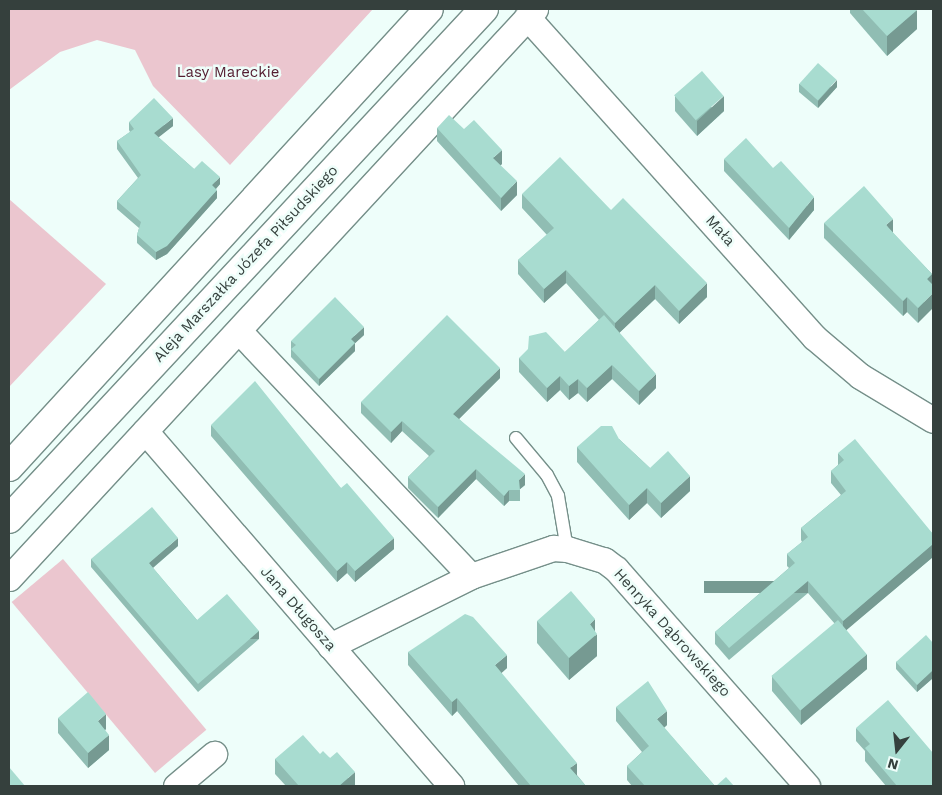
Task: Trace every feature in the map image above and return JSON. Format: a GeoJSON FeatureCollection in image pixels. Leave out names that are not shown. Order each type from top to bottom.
{"type":"FeatureCollection","features":[{"type":"Feature","properties":{"kind":"main road"},"geometry":{"type":"LineString","coordinates":[[9,467],[429,9]]}},
{"type":"Feature","properties":{"kind":"main road","name":"Aleja Marszałka Józefa Piłsudskiego"},"geometry":{"type":"LineString","coordinates":[[9,519],[484,9]]}},
{"type":"Feature","properties":{"kind":"street"},"geometry":{"type":"LineString","coordinates":[[9,578],[531,13]]}},
{"type":"Feature","properties":{"kind":"street","name":"Mała"},"geometry":{"type":"LineString","coordinates":[[531,13],[814,337],[860,376],[933,420]]}},
{"type":"Feature","properties":{"kind":"street"},"geometry":{"type":"LineString","coordinates":[[239,331],[470,576]]}},
{"type":"Feature","properties":{"kind":"street","name":"Jana Długosza"},"geometry":{"type":"LineString","coordinates":[[145,431],[451,786]]}},
{"type":"Feature","properties":{"kind":"street"},"geometry":{"type":"LineString","coordinates":[[330,646],[470,576],[553,548],[567,549]]}},
{"type":"Feature","properties":{"kind":"street","name":"Henryka Dąbrowskiego"},"geometry":{"type":"LineString","coordinates":[[567,549],[604,560],[616,570],[808,786]]}},
{"type":"Feature","properties":{"kind":"street"},"geometry":{"type":"LineString","coordinates":[[176,786],[214,754]]}},
{"type":"Feature","properties":{"kind":"lane"},"geometry":{"type":"LineString","coordinates":[[516,438],[547,474],[558,496],[567,549]]}},
{"type":"Feature","properties":{"kind":"green space","name":"Lasy Mareckie"},"geometry":{"type":"Polygon","coordinates":[[[9,9],[373,9],[230,165],[153,86],[135,50],[97,40],[60,52],[9,90],[9,9]]]}},
{"type":"Feature","properties":{"kind":"green space"},"geometry":{"type":"Polygon","coordinates":[[[9,199],[106,284],[9,387],[9,199]]]}},
{"type":"Feature","properties":{"kind":"green space"},"geometry":{"type":"Polygon","coordinates":[[[63,559],[206,730],[155,773],[12,602],[63,559]]]}},
{"type":"Feature","properties":{"kind":"building"},"geometry":{"type":"Polygon","coordinates":[[[862,9],[916,9],[917,10],[887,36],[862,9]]]}},
{"type":"Feature","properties":{"kind":"building"},"geometry":{"type":"Polygon","coordinates":[[[818,63],[837,80],[818,101],[799,84],[818,63]]]}},
{"type":"Feature","properties":{"kind":"building"},"geometry":{"type":"Polygon","coordinates":[[[702,71],[724,96],[696,120],[674,95],[702,71]]]}},
{"type":"Feature","properties":{"kind":"building"},"geometry":{"type":"Polygon","coordinates":[[[154,98],[173,118],[154,133],[194,169],[202,161],[220,177],[212,185],[217,190],[167,246],[156,252],[137,235],[141,222],[117,201],[141,175],[117,141],[134,129],[129,122],[154,98]]]}},
{"type":"Feature","properties":{"kind":"building"},"geometry":{"type":"Polygon","coordinates":[[[449,115],[464,129],[474,120],[502,150],[493,158],[517,181],[501,198],[437,128],[449,115]]]}},
{"type":"Feature","properties":{"kind":"building"},"geometry":{"type":"Polygon","coordinates":[[[746,138],[773,168],[781,161],[814,197],[789,228],[724,159],[746,138]]]}},
{"type":"Feature","properties":{"kind":"building"},"geometry":{"type":"Polygon","coordinates":[[[560,157],[611,210],[623,198],[707,283],[679,311],[655,285],[615,323],[566,270],[544,289],[518,260],[554,228],[522,194],[560,157]]]}},
{"type":"Feature","properties":{"kind":"building"},"geometry":{"type":"Polygon","coordinates":[[[864,186],[893,219],[886,225],[932,274],[927,279],[933,285],[933,293],[918,308],[907,297],[903,301],[824,223],[864,186]]]}},
{"type":"Feature","properties":{"kind":"building"},"geometry":{"type":"Polygon","coordinates":[[[335,297],[364,327],[351,339],[355,343],[319,379],[291,349],[296,345],[291,341],[335,297]]]}},
{"type":"Feature","properties":{"kind":"building"},"geometry":{"type":"Polygon","coordinates":[[[447,315],[500,368],[453,414],[525,474],[519,480],[520,490],[509,490],[504,496],[476,469],[438,507],[408,477],[435,451],[402,421],[391,432],[361,402],[447,315]]]}},
{"type":"Feature","properties":{"kind":"building"},"geometry":{"type":"Polygon","coordinates":[[[604,315],[656,374],[639,391],[612,365],[587,388],[578,379],[569,386],[560,376],[547,388],[519,358],[528,349],[529,336],[546,332],[565,352],[604,315]]]}},
{"type":"Feature","properties":{"kind":"building"},"geometry":{"type":"Polygon","coordinates":[[[255,381],[341,488],[347,483],[394,538],[355,571],[347,562],[337,571],[211,425],[255,381]]]}},
{"type":"Feature","properties":{"kind":"building"},"geometry":{"type":"Polygon","coordinates":[[[601,426],[612,426],[619,439],[650,468],[668,451],[690,476],[661,503],[647,488],[629,505],[577,447],[601,426]]]}},
{"type":"Feature","properties":{"kind":"building"},"geometry":{"type":"Polygon","coordinates":[[[855,439],[933,534],[933,544],[843,621],[808,581],[729,648],[715,632],[795,563],[787,554],[808,537],[801,528],[846,491],[831,471],[844,460],[838,453],[855,439]]]}},
{"type":"Feature","properties":{"kind":"building"},"geometry":{"type":"Polygon","coordinates":[[[152,507],[178,538],[149,563],[197,620],[227,594],[259,631],[198,684],[91,559],[152,507]]]}},
{"type":"Feature","properties":{"kind":"building"},"geometry":{"type":"Polygon","coordinates":[[[571,591],[595,619],[590,624],[597,634],[569,658],[537,621],[571,591]]]}},
{"type":"Feature","properties":{"kind":"building"},"geometry":{"type":"Polygon","coordinates":[[[465,614],[473,617],[507,655],[495,665],[577,763],[570,768],[586,786],[531,786],[457,698],[452,702],[408,652],[465,614]]]}},
{"type":"Feature","properties":{"kind":"building"},"geometry":{"type":"Polygon","coordinates":[[[838,620],[867,654],[800,710],[771,676],[838,620]]]}},
{"type":"Feature","properties":{"kind":"building"},"geometry":{"type":"Polygon","coordinates":[[[926,635],[933,643],[933,670],[917,685],[896,662],[926,635]]]}},
{"type":"Feature","properties":{"kind":"building"},"geometry":{"type":"Polygon","coordinates":[[[648,681],[667,711],[657,719],[715,786],[645,786],[627,766],[649,746],[616,707],[648,681]]]}},
{"type":"Feature","properties":{"kind":"building"},"geometry":{"type":"Polygon","coordinates":[[[88,692],[106,714],[98,721],[109,735],[88,753],[58,718],[88,692]]]}},
{"type":"Feature","properties":{"kind":"building"},"geometry":{"type":"Polygon","coordinates":[[[888,700],[933,753],[933,786],[897,786],[865,748],[870,744],[856,728],[888,700]]]}},
{"type":"Feature","properties":{"kind":"building"},"geometry":{"type":"Polygon","coordinates":[[[303,735],[320,754],[323,751],[330,758],[337,752],[355,772],[339,786],[299,786],[275,759],[303,735]]]}},
{"type":"Feature","properties":{"kind":"building"},"geometry":{"type":"Polygon","coordinates":[[[9,767],[25,786],[9,786],[9,767]]]}},
{"type":"Feature","properties":{"kind":"building"},"geometry":{"type":"Polygon","coordinates":[[[726,777],[734,786],[716,786],[726,777]]]}}]}
